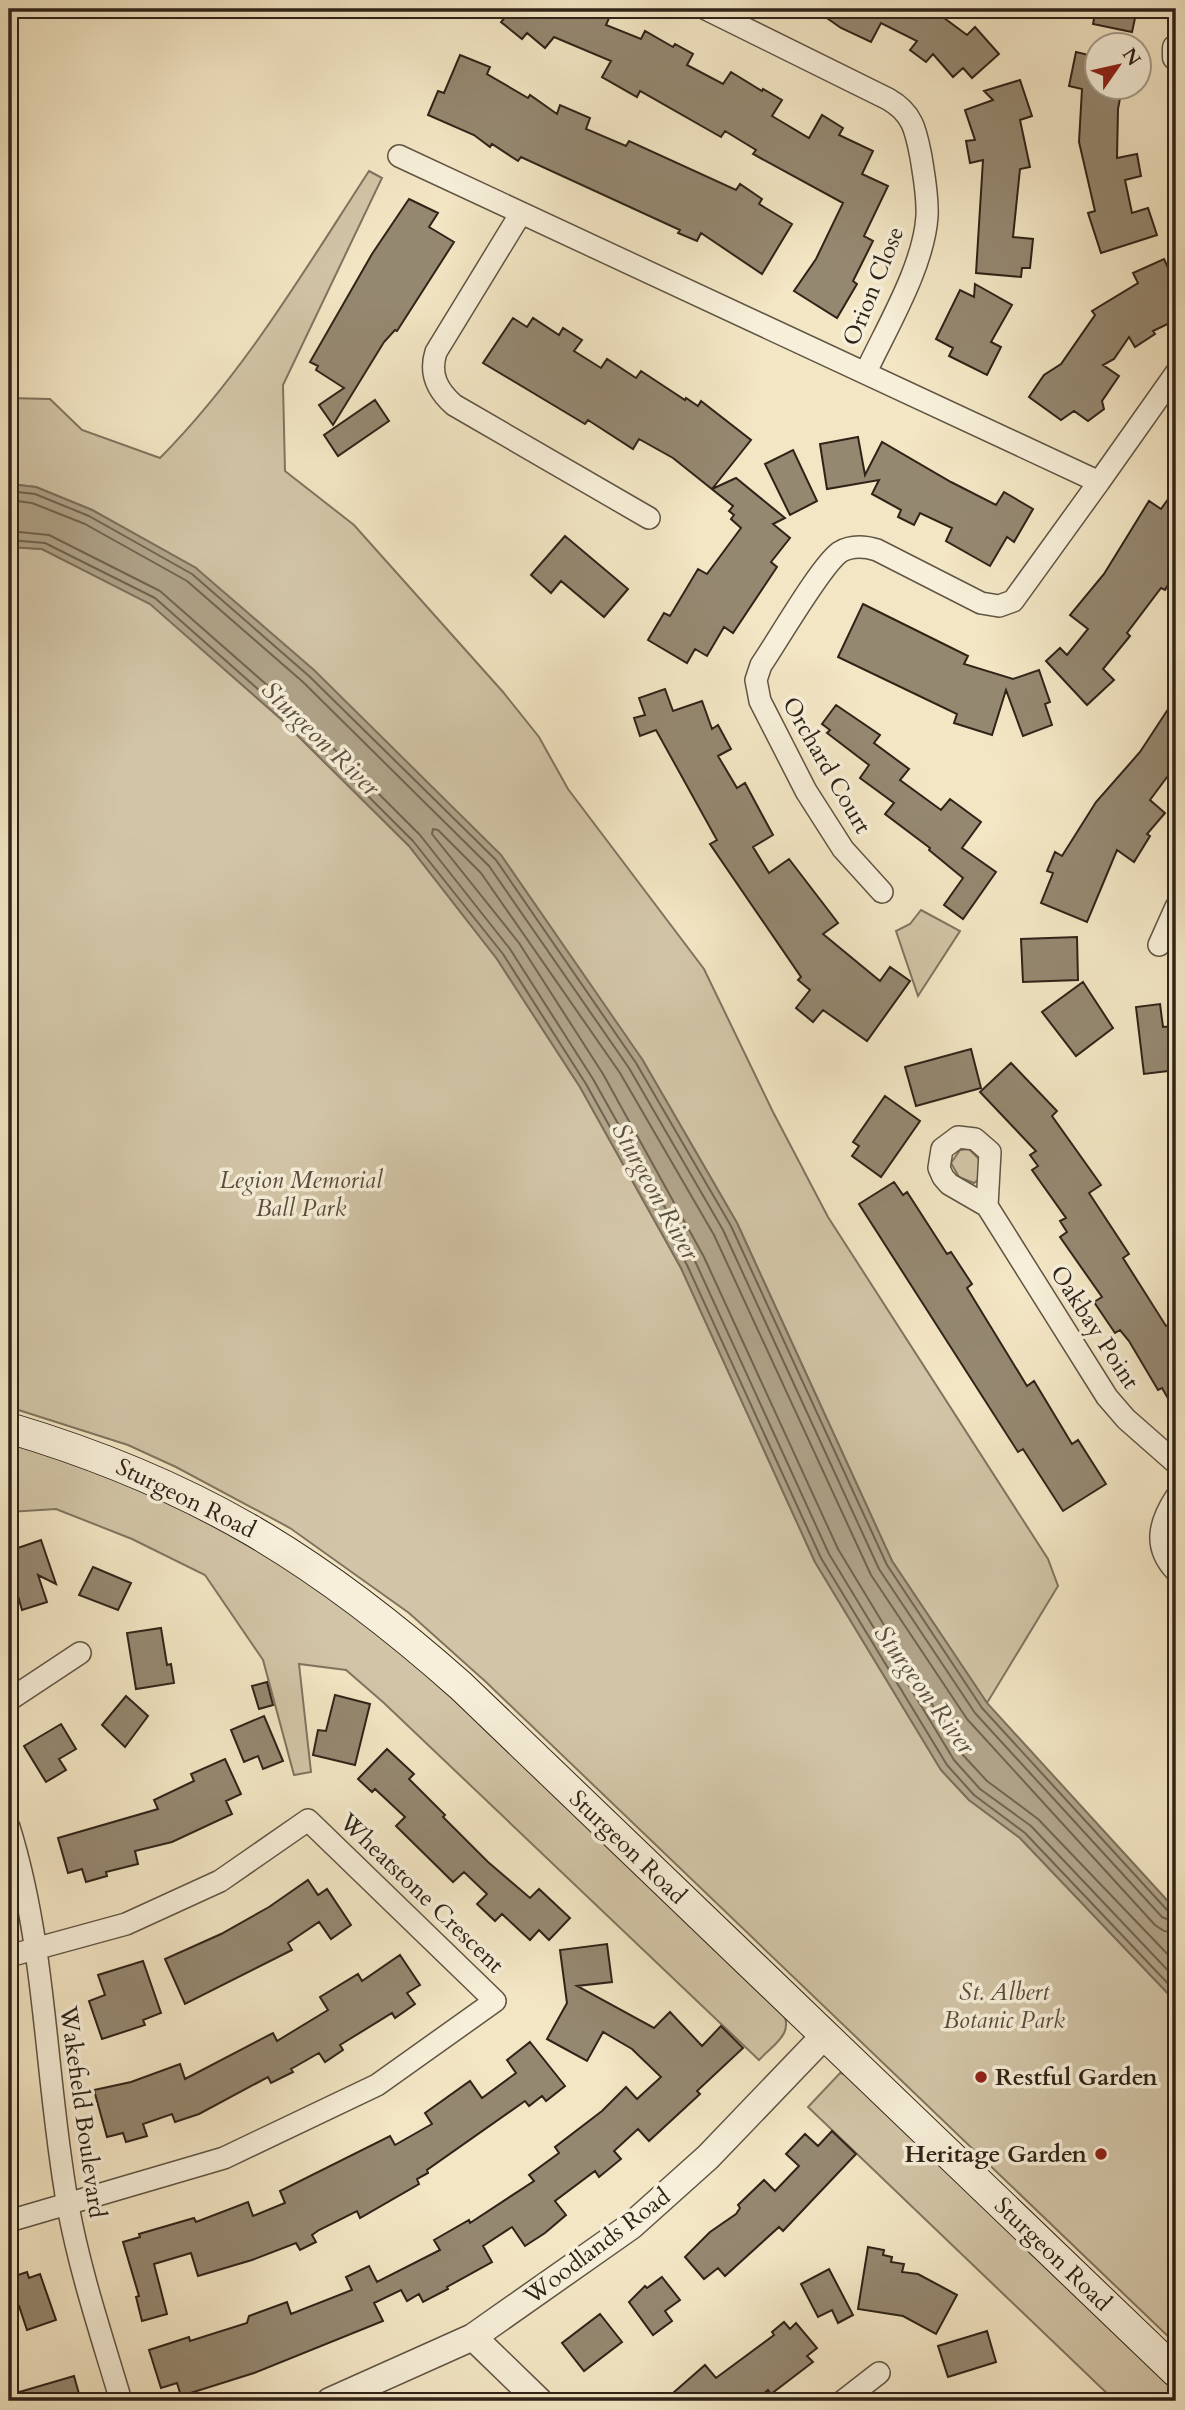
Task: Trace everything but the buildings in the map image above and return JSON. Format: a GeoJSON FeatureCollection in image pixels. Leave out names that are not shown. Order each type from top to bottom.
{"type":"FeatureCollection","features":[{"type":"Feature","properties":{"kind":"main road","name":"Sturgeon Road"},"geometry":{"type":"LineString","coordinates":[[9,1427],[72,1447],[191,1495],[286,1549],[339,1584],[393,1625],[461,1686],[1176,2372]]}},
{"type":"Feature","properties":{"kind":"street","name":"Orion Close"},"geometry":{"type":"LineString","coordinates":[[706,9],[888,99],[903,109],[912,120],[926,191],[926,228],[910,277],[866,372]]}},
{"type":"Feature","properties":{"kind":"street"},"geometry":{"type":"LineString","coordinates":[[1176,48],[1176,57]]}},
{"type":"Feature","properties":{"kind":"street"},"geometry":{"type":"LineString","coordinates":[[399,156],[1099,482]]}},
{"type":"Feature","properties":{"kind":"street"},"geometry":{"type":"LineString","coordinates":[[521,213],[436,352],[433,370],[435,380],[454,405],[649,518]]}},
{"type":"Feature","properties":{"kind":"street","name":"Orchard Court"},"geometry":{"type":"LineString","coordinates":[[882,892],[843,849],[806,791],[760,701],[756,680],[761,665],[828,565],[849,548],[868,547],[981,603],[999,606],[1013,601],[1176,373]]}},
{"type":"Feature","properties":{"kind":"street"},"geometry":{"type":"LineString","coordinates":[[1159,945],[1176,907]]}},
{"type":"Feature","properties":{"kind":"street","name":"Oakbay Point"},"geometry":{"type":"LineString","coordinates":[[987,1206],[1107,1397],[1133,1426],[1176,1463]]}},
{"type":"Feature","properties":{"kind":"street"},"geometry":{"type":"LineString","coordinates":[[1176,1497],[1162,1520],[1160,1535],[1164,1555],[1176,1571]]}},
{"type":"Feature","properties":{"kind":"street"},"geometry":{"type":"LineString","coordinates":[[9,1700],[80,1653]]}},
{"type":"Feature","properties":{"kind":"street","name":"Wheatstone Crescent"},"geometry":{"type":"LineString","coordinates":[[35,1948],[126,1924],[220,1881],[308,1820],[495,2001],[377,2085],[224,2158],[68,2205]]}},
{"type":"Feature","properties":{"kind":"street","name":"Wakefield Boulevard"},"geometry":{"type":"LineString","coordinates":[[9,1827],[28,1898],[68,2205],[79,2257],[121,2401]]}},
{"type":"Feature","properties":{"kind":"street"},"geometry":{"type":"LineString","coordinates":[[9,1956],[35,1948]]}},
{"type":"Feature","properties":{"kind":"street","name":"Woodlands Road"},"geometry":{"type":"LineString","coordinates":[[330,2401],[473,2337],[631,2226],[708,2157],[825,2035]]}},
{"type":"Feature","properties":{"kind":"street"},"geometry":{"type":"LineString","coordinates":[[9,2221],[68,2205]]}},
{"type":"Feature","properties":{"kind":"street"},"geometry":{"type":"LineString","coordinates":[[473,2337],[539,2401]]}},
{"type":"Feature","properties":{"kind":"street"},"geometry":{"type":"LineString","coordinates":[[843,2401],[879,2373]]}},
{"type":"Feature","properties":{"kind":"green space"},"geometry":{"type":"Polygon","coordinates":[[[369,171],[382,178],[283,385],[285,471],[354,525],[503,692],[539,737],[568,789],[704,969],[773,1112],[828,1217],[1048,1559],[1058,1586],[987,1703],[892,1561],[737,1223],[642,1059],[196,568],[92,510],[36,487],[9,484],[9,398],[50,399],[82,430],[160,458],[246,356],[369,171]]]}},
{"type":"Feature","properties":{"kind":"green space","name":"Legion Memorial Ball Park"},"geometry":{"type":"Polygon","coordinates":[[[9,547],[42,549],[150,603],[281,719],[409,846],[497,959],[580,1087],[681,1268],[815,1562],[941,1770],[969,1800],[1020,1838],[1176,2002],[1176,2344],[486,1682],[409,1613],[290,1528],[176,1467],[128,1445],[9,1407],[9,547]]]}},
{"type":"Feature","properties":{"kind":"green space"},"geometry":{"type":"Polygon","coordinates":[[[921,910],[960,931],[918,996],[896,931],[910,924],[921,910]]]}},
{"type":"Feature","properties":{"kind":"green space"},"geometry":{"type":"Polygon","coordinates":[[[969,1149],[980,1160],[978,1180],[974,1183],[959,1177],[951,1163],[960,1150],[969,1149]]]}},
{"type":"Feature","properties":{"kind":"green space"},"geometry":{"type":"Polygon","coordinates":[[[9,1441],[111,1475],[260,1548],[331,1595],[456,1699],[781,2009],[786,2025],[782,2037],[759,2060],[346,1670],[299,1664],[311,1772],[294,1775],[263,1660],[205,1575],[132,1539],[56,1509],[9,1512],[9,1441]]]}},
{"type":"Feature","properties":{"kind":"green space"},"geometry":{"type":"Polygon","coordinates":[[[840,2073],[851,2076],[1176,2388],[1176,2401],[1115,2401],[808,2107],[840,2073]]]}},
{"type":"Feature","properties":{"kind":"water","name":"Sturgeon River"},"geometry":{"type":"Polygon","coordinates":[[[9,484],[36,487],[92,510],[196,568],[314,670],[501,855],[642,1059],[737,1223],[892,1561],[987,1703],[1176,1910],[1176,2002],[1020,1838],[969,1800],[941,1770],[815,1562],[681,1268],[580,1087],[497,959],[409,846],[281,719],[150,604],[42,549],[9,547],[9,484]]]}},
{"type":"Feature","properties":{"kind":"place","name":"Restful Garden"},"geometry":{"type":"Point","coordinates":[981,2077]}},
{"type":"Feature","properties":{"kind":"place","name":"Heritage Garden"},"geometry":{"type":"Point","coordinates":[1101,2154]}},
{"type":"Feature","properties":{"kind":"park label","name":"St. Albert Botanic Park"},"geometry":{"type":"Point","coordinates":[1004,2006]}}]}
